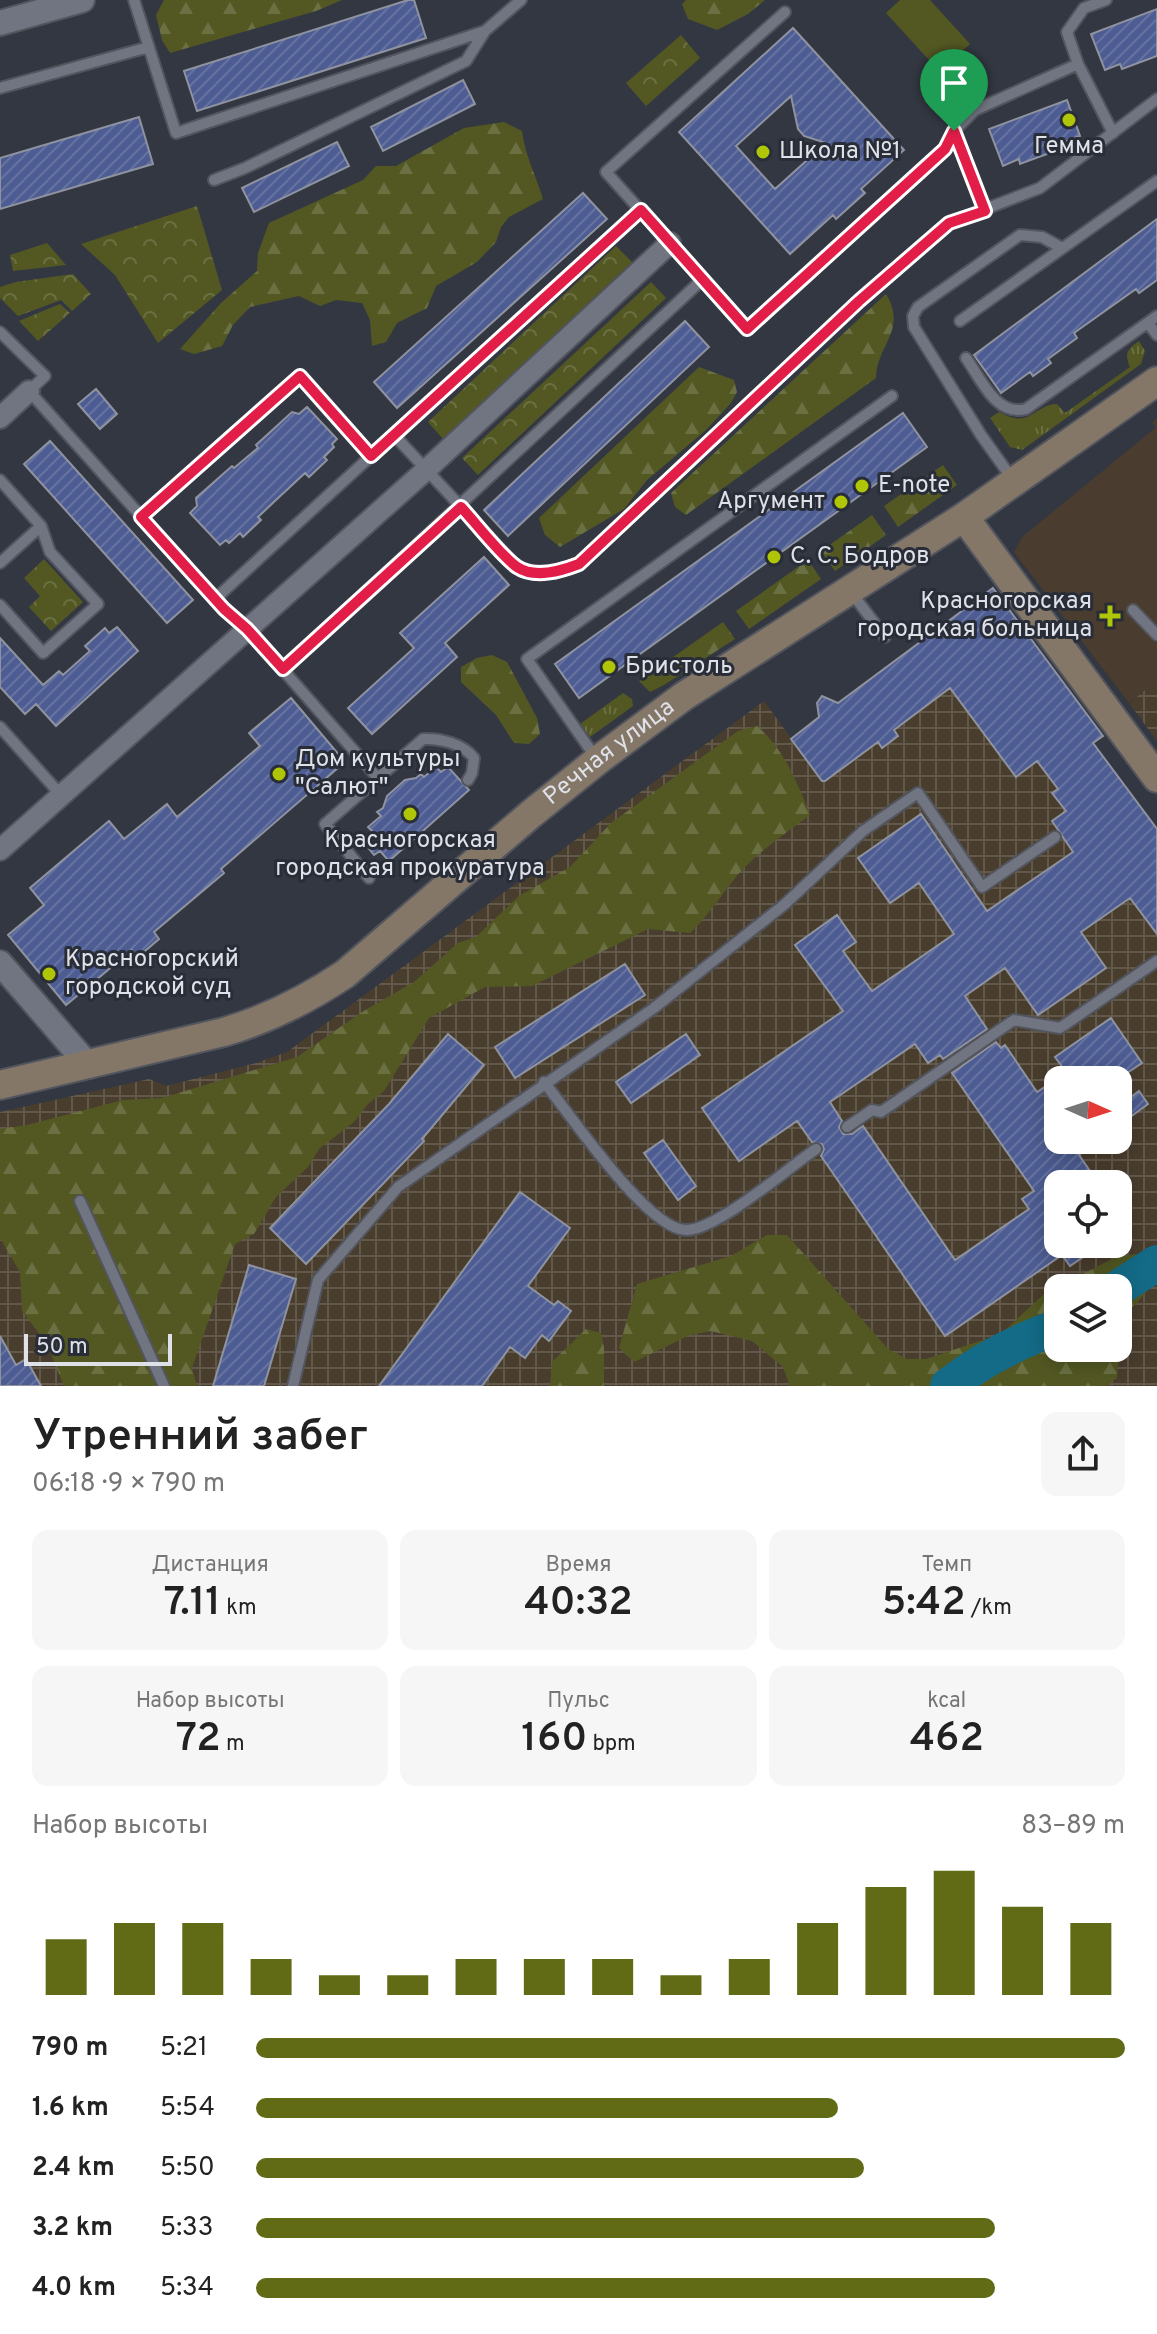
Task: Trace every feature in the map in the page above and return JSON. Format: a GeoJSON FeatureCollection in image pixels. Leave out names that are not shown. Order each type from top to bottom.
{"type":"FeatureCollection","features":[{"type":"Feature","properties":{"kind":"main road","name":"Речная улица"},"geometry":{"type":"LineString","coordinates":[[0,1085],[189,1042],[258,1022],[313,995],[345,974],[598,760],[684,696],[964,517],[1157,381]]}},
{"type":"Feature","properties":{"kind":"main road"},"geometry":{"type":"LineString","coordinates":[[964,517],[1157,778]]}},
{"type":"Feature","properties":{"kind":"street"},"geometry":{"type":"LineString","coordinates":[[0,23],[82,0]]}},
{"type":"Feature","properties":{"kind":"street"},"geometry":{"type":"LineString","coordinates":[[0,850],[426,470],[670,243]]}},
{"type":"Feature","properties":{"kind":"street"},"geometry":{"type":"LineString","coordinates":[[0,418],[29,391]]}},
{"type":"Feature","properties":{"kind":"street"},"geometry":{"type":"LineString","coordinates":[[0,963],[89,1066]]}},
{"type":"Feature","properties":{"kind":"lane"},"geometry":{"type":"LineString","coordinates":[[134,0],[176,133],[485,31]]}},
{"type":"Feature","properties":{"kind":"lane"},"geometry":{"type":"LineString","coordinates":[[214,180],[466,61],[485,31],[521,0]]}},
{"type":"Feature","properties":{"kind":"lane"},"geometry":{"type":"LineString","coordinates":[[1106,0],[1084,8],[1067,32],[1078,64],[1113,133]]}},
{"type":"Feature","properties":{"kind":"lane"},"geometry":{"type":"LineString","coordinates":[[785,12],[606,172],[747,329],[945,149],[954,131],[975,110],[1078,64]]}},
{"type":"Feature","properties":{"kind":"lane"},"geometry":{"type":"LineString","coordinates":[[0,88],[149,47]]}},
{"type":"Feature","properties":{"kind":"lane"},"geometry":{"type":"LineString","coordinates":[[394,435],[518,568],[535,573],[559,572],[579,564],[859,301],[949,223],[1040,188],[1157,99]]}},
{"type":"Feature","properties":{"kind":"lane"},"geometry":{"type":"LineString","coordinates":[[954,131],[985,211]]}},
{"type":"Feature","properties":{"kind":"lane"},"geometry":{"type":"LineString","coordinates":[[960,321],[1157,181]]}},
{"type":"Feature","properties":{"kind":"lane"},"geometry":{"type":"LineString","coordinates":[[215,599],[641,210]]}},
{"type":"Feature","properties":{"kind":"lane"},"geometry":{"type":"LineString","coordinates":[[1014,482],[914,327],[913,316],[915,311],[1020,235],[1042,237],[1062,248]]}},
{"type":"Feature","properties":{"kind":"lane"},"geometry":{"type":"LineString","coordinates":[[283,669],[461,507],[703,279]]}},
{"type":"Feature","properties":{"kind":"lane"},"geometry":{"type":"LineString","coordinates":[[966,358],[1001,406],[1019,411],[1153,320],[1157,335]]}},
{"type":"Feature","properties":{"kind":"lane"},"geometry":{"type":"LineString","coordinates":[[0,332],[45,376],[29,391],[215,599],[247,629],[378,778]]}},
{"type":"Feature","properties":{"kind":"lane"},"geometry":{"type":"LineString","coordinates":[[141,517],[300,376],[371,456]]}},
{"type":"Feature","properties":{"kind":"lane"},"geometry":{"type":"LineString","coordinates":[[598,760],[527,659],[892,396]]}},
{"type":"Feature","properties":{"kind":"lane"},"geometry":{"type":"LineString","coordinates":[[0,480],[41,526],[50,552],[98,604],[43,653],[0,605]]}},
{"type":"Feature","properties":{"kind":"lane"},"geometry":{"type":"LineString","coordinates":[[0,563],[41,526]]}},
{"type":"Feature","properties":{"kind":"lane"},"geometry":{"type":"LineString","coordinates":[[850,590],[885,637]]}},
{"type":"Feature","properties":{"kind":"lane"},"geometry":{"type":"LineString","coordinates":[[1133,610],[1157,635]]}},
{"type":"Feature","properties":{"kind":"lane"},"geometry":{"type":"LineString","coordinates":[[0,727],[61,795]]}},
{"type":"Feature","properties":{"kind":"lane"},"geometry":{"type":"LineString","coordinates":[[369,878],[325,824],[423,739],[466,749],[474,758],[468,780]]}},
{"type":"Feature","properties":{"kind":"lane"},"geometry":{"type":"LineString","coordinates":[[293,1386],[318,1280],[398,1187],[654,1008],[785,904],[863,831],[918,793],[982,887],[1055,837]]}},
{"type":"Feature","properties":{"kind":"lane"},"geometry":{"type":"LineString","coordinates":[[847,1127],[872,1110],[881,1112],[1014,1020],[1060,1028],[1157,961]]}},
{"type":"Feature","properties":{"kind":"lane"},"geometry":{"type":"LineString","coordinates":[[544,1082],[640,1204],[674,1228],[687,1230],[716,1220],[816,1149]]}},
{"type":"Feature","properties":{"kind":"lane"},"geometry":{"type":"LineString","coordinates":[[80,1201],[164,1386]]}},
{"type":"Feature","properties":{"kind":"shaded area","name":"Красногорская городская больница"},"geometry":{"type":"Polygon","coordinates":[[[1157,418],[1157,680],[1129,703],[1014,552],[1022,537],[1156,427],[1152,423],[1157,418]]]}},
{"type":"Feature","properties":{"kind":"shaded area"},"geometry":{"type":"Polygon","coordinates":[[[993,588],[1103,736],[1093,744],[1157,829],[1157,1386],[0,1386],[0,1112],[149,1079],[166,1086],[287,1052],[764,701],[791,738],[822,715],[817,703],[824,698],[835,705],[993,588]]]}},
{"type":"Feature","properties":{"kind":"shaded area"},"geometry":{"type":"Polygon","coordinates":[[[1157,680],[1157,741],[1129,703],[1157,680]]]}},
{"type":"Feature","properties":{"kind":"green space"},"geometry":{"type":"Polygon","coordinates":[[[164,0],[342,0],[316,11],[170,53],[162,40],[156,15],[164,0]]]}},
{"type":"Feature","properties":{"kind":"green space"},"geometry":{"type":"Polygon","coordinates":[[[686,0],[765,0],[748,14],[717,30],[688,19],[682,4],[686,0]]]}},
{"type":"Feature","properties":{"kind":"green space"},"geometry":{"type":"Polygon","coordinates":[[[900,0],[930,0],[970,44],[940,72],[886,13],[900,0]]]}},
{"type":"Feature","properties":{"kind":"green space"},"geometry":{"type":"Polygon","coordinates":[[[681,35],[700,58],[646,106],[626,83],[681,35]]]}},
{"type":"Feature","properties":{"kind":"green space"},"geometry":{"type":"Polygon","coordinates":[[[504,122],[522,131],[543,199],[509,217],[501,227],[496,242],[477,262],[436,286],[427,308],[397,323],[386,342],[372,346],[370,320],[362,303],[336,300],[320,306],[299,296],[250,307],[233,325],[222,346],[194,354],[180,349],[221,303],[257,271],[258,253],[269,223],[363,180],[376,166],[396,166],[464,128],[504,122]]]}},
{"type":"Feature","properties":{"kind":"green space"},"geometry":{"type":"Polygon","coordinates":[[[197,206],[222,290],[158,343],[115,275],[81,244],[197,206]]]}},
{"type":"Feature","properties":{"kind":"green space"},"geometry":{"type":"Polygon","coordinates":[[[47,243],[66,265],[13,271],[10,255],[47,243]]]}},
{"type":"Feature","properties":{"kind":"green space"},"geometry":{"type":"Polygon","coordinates":[[[616,246],[632,262],[443,439],[428,422],[616,246]]]}},
{"type":"Feature","properties":{"kind":"green space"},"geometry":{"type":"Polygon","coordinates":[[[73,274],[91,294],[72,311],[61,300],[18,316],[0,298],[0,287],[73,274]]]}},
{"type":"Feature","properties":{"kind":"green space"},"geometry":{"type":"Polygon","coordinates":[[[651,282],[666,298],[478,475],[462,458],[651,282]]]}},
{"type":"Feature","properties":{"kind":"green space"},"geometry":{"type":"Polygon","coordinates":[[[886,294],[892,307],[893,328],[877,367],[876,378],[686,515],[675,507],[671,493],[886,294]]]}},
{"type":"Feature","properties":{"kind":"green space"},"geometry":{"type":"Polygon","coordinates":[[[60,304],[70,313],[38,341],[19,321],[60,304]]]}},
{"type":"Feature","properties":{"kind":"green space"},"geometry":{"type":"Polygon","coordinates":[[[1139,341],[1145,351],[1141,364],[1022,450],[1010,447],[990,418],[999,412],[1025,418],[1057,404],[1065,413],[1130,367],[1128,352],[1139,341]]]}},
{"type":"Feature","properties":{"kind":"green space"},"geometry":{"type":"Polygon","coordinates":[[[699,367],[734,380],[737,392],[731,403],[706,430],[647,480],[624,509],[560,547],[545,535],[539,518],[699,367]]]}},
{"type":"Feature","properties":{"kind":"green space"},"geometry":{"type":"Polygon","coordinates":[[[943,465],[957,485],[898,527],[884,506],[943,465]]]}},
{"type":"Feature","properties":{"kind":"green space"},"geometry":{"type":"Polygon","coordinates":[[[872,515],[886,535],[835,571],[821,551],[872,515]]]}},
{"type":"Feature","properties":{"kind":"green space"},"geometry":{"type":"Polygon","coordinates":[[[44,559],[83,602],[51,631],[29,607],[40,596],[24,578],[44,559]]]}},
{"type":"Feature","properties":{"kind":"green space"},"geometry":{"type":"Polygon","coordinates":[[[808,560],[821,579],[749,629],[736,611],[808,560]]]}},
{"type":"Feature","properties":{"kind":"green space"},"geometry":{"type":"Polygon","coordinates":[[[723,622],[735,639],[650,692],[639,681],[723,622]]]}},
{"type":"Feature","properties":{"kind":"green space"},"geometry":{"type":"Polygon","coordinates":[[[492,655],[507,662],[537,718],[540,734],[529,744],[514,743],[496,715],[461,682],[461,667],[477,658],[492,655]]]}},
{"type":"Feature","properties":{"kind":"green space"},"geometry":{"type":"Polygon","coordinates":[[[623,693],[632,699],[633,706],[590,737],[580,724],[623,693]]]}},
{"type":"Feature","properties":{"kind":"green space"},"geometry":{"type":"Polygon","coordinates":[[[757,726],[782,756],[810,815],[746,866],[690,933],[648,929],[532,986],[485,987],[429,1018],[384,1091],[368,1104],[354,1122],[319,1149],[308,1167],[276,1197],[254,1234],[235,1244],[192,1368],[197,1386],[64,1386],[47,1344],[22,1311],[20,1272],[0,1238],[0,1129],[123,1100],[162,1098],[297,1057],[362,1012],[414,982],[458,943],[476,937],[519,896],[570,867],[611,823],[738,731],[757,726]]]}},
{"type":"Feature","properties":{"kind":"green space"},"geometry":{"type":"Polygon","coordinates":[[[767,1235],[787,1235],[888,1349],[907,1359],[926,1359],[1001,1334],[1044,1294],[1044,1362],[1118,1362],[1117,1378],[1106,1386],[790,1386],[783,1367],[752,1341],[711,1331],[690,1335],[634,1362],[619,1348],[637,1284],[731,1256],[767,1235]]]}},
{"type":"Feature","properties":{"kind":"green space"},"geometry":{"type":"Polygon","coordinates":[[[1136,1254],[1157,1279],[1132,1307],[1132,1274],[1083,1274],[1114,1258],[1132,1258],[1132,1255],[1136,1254]]]}},
{"type":"Feature","properties":{"kind":"green space"},"geometry":{"type":"Polygon","coordinates":[[[586,1329],[601,1333],[604,1386],[550,1386],[552,1362],[586,1329]]]}},
{"type":"Feature","properties":{"kind":"building"},"geometry":{"type":"Polygon","coordinates":[[[414,0],[426,38],[197,111],[184,71],[414,0]]]}},
{"type":"Feature","properties":{"kind":"building"},"geometry":{"type":"Polygon","coordinates":[[[1157,9],[1157,56],[1122,69],[1120,64],[1105,70],[1091,34],[1157,9]]]}},
{"type":"Feature","properties":{"kind":"building"},"geometry":{"type":"Polygon","coordinates":[[[793,28],[904,150],[861,189],[865,193],[836,219],[833,215],[790,254],[679,132],[793,28]],[[791,96],[736,146],[775,189],[826,143],[804,136],[798,129],[791,96]]]}},
{"type":"Feature","properties":{"kind":"building"},"geometry":{"type":"Polygon","coordinates":[[[463,80],[475,104],[383,151],[371,127],[463,80]]]}},
{"type":"Feature","properties":{"kind":"building"},"geometry":{"type":"Polygon","coordinates":[[[1067,100],[1080,136],[1062,143],[1063,148],[1020,164],[1019,159],[1003,166],[989,129],[1067,100]]]}},
{"type":"Feature","properties":{"kind":"building"},"geometry":{"type":"Polygon","coordinates":[[[139,117],[153,164],[0,209],[0,158],[139,117]]]}},
{"type":"Feature","properties":{"kind":"building"},"geometry":{"type":"Polygon","coordinates":[[[337,142],[349,166],[254,212],[242,188],[337,142]]]}},
{"type":"Feature","properties":{"kind":"building"},"geometry":{"type":"Polygon","coordinates":[[[583,193],[607,219],[397,408],[374,382],[583,193]]]}},
{"type":"Feature","properties":{"kind":"building"},"geometry":{"type":"Polygon","coordinates":[[[1157,219],[1157,280],[1139,293],[1136,289],[1074,333],[1077,338],[1048,359],[1051,363],[1033,376],[1030,372],[1001,393],[974,355],[1157,219]]]}},
{"type":"Feature","properties":{"kind":"building"},"geometry":{"type":"Polygon","coordinates":[[[685,321],[709,347],[508,536],[484,510],[685,321]]]}},
{"type":"Feature","properties":{"kind":"building"},"geometry":{"type":"Polygon","coordinates":[[[96,389],[117,414],[100,429],[78,404],[96,389]]]}},
{"type":"Feature","properties":{"kind":"building"},"geometry":{"type":"Polygon","coordinates":[[[307,407],[337,439],[324,457],[327,460],[309,477],[305,473],[258,517],[261,520],[243,537],[240,533],[229,543],[226,540],[220,545],[190,513],[197,506],[196,498],[258,448],[256,445],[292,412],[299,414],[307,407]]]}},
{"type":"Feature","properties":{"kind":"building"},"geometry":{"type":"Polygon","coordinates":[[[903,413],[927,447],[579,698],[555,664],[903,413]]]}},
{"type":"Feature","properties":{"kind":"building"},"geometry":{"type":"Polygon","coordinates":[[[50,441],[193,600],[167,623],[24,464],[50,441]]]}},
{"type":"Feature","properties":{"kind":"building"},"geometry":{"type":"Polygon","coordinates":[[[484,557],[509,585],[445,643],[457,657],[372,734],[348,708],[414,648],[400,633],[484,557]]]}},
{"type":"Feature","properties":{"kind":"building"},"geometry":{"type":"Polygon","coordinates":[[[993,588],[1103,736],[1093,743],[1157,829],[1157,934],[1130,898],[1081,932],[1106,968],[1038,1015],[1005,968],[965,996],[987,1029],[943,1059],[940,1055],[928,1063],[915,1044],[830,1102],[842,1121],[839,1127],[843,1134],[852,1134],[863,1126],[955,1260],[1029,1209],[1022,1199],[1034,1191],[952,1073],[996,1042],[1001,1048],[1005,1045],[1037,1092],[1044,1087],[1044,1154],[1080,1154],[1089,1170],[1044,1170],[1044,1258],[1058,1258],[945,1336],[821,1156],[824,1149],[822,1144],[812,1142],[797,1121],[739,1161],[702,1108],[843,1011],[795,945],[837,915],[856,942],[843,951],[872,991],[954,934],[919,883],[890,903],[858,858],[921,814],[987,911],[1073,852],[1052,821],[1066,811],[1052,793],[1058,789],[1037,761],[1016,777],[950,688],[894,730],[898,736],[882,748],[878,742],[822,781],[791,739],[819,717],[817,703],[822,696],[838,703],[993,588]]]}},
{"type":"Feature","properties":{"kind":"building"},"geometry":{"type":"Polygon","coordinates":[[[117,627],[138,651],[56,726],[36,704],[25,714],[0,687],[0,638],[43,685],[59,671],[63,675],[90,651],[85,646],[105,628],[109,633],[117,627]]]}},
{"type":"Feature","properties":{"kind":"building"},"geometry":{"type":"Polygon","coordinates":[[[291,698],[345,762],[221,869],[224,873],[154,932],[159,939],[138,957],[132,950],[66,1005],[8,935],[44,905],[30,888],[109,821],[124,839],[167,804],[177,817],[260,746],[249,733],[291,698]]]}},
{"type":"Feature","properties":{"kind":"building","name":"Красногорская городская прокуратура"},"geometry":{"type":"Polygon","coordinates":[[[436,767],[441,772],[448,767],[469,790],[389,861],[380,851],[374,855],[365,844],[373,832],[368,827],[381,816],[377,812],[383,808],[387,796],[405,780],[421,774],[424,777],[436,767]]]}},
{"type":"Feature","properties":{"kind":"building"},"geometry":{"type":"Polygon","coordinates":[[[625,964],[645,995],[515,1078],[495,1047],[625,964]]]}},
{"type":"Feature","properties":{"kind":"building"},"geometry":{"type":"Polygon","coordinates":[[[1111,1018],[1142,1063],[1132,1070],[1132,1066],[1062,1066],[1055,1057],[1111,1018]]]}},
{"type":"Feature","properties":{"kind":"building"},"geometry":{"type":"Polygon","coordinates":[[[448,1034],[484,1065],[422,1139],[424,1141],[306,1264],[270,1228],[389,1104],[448,1034]]]}},
{"type":"Feature","properties":{"kind":"building"},"geometry":{"type":"Polygon","coordinates":[[[686,1034],[700,1055],[631,1103],[616,1082],[686,1034]]]}},
{"type":"Feature","properties":{"kind":"building"},"geometry":{"type":"Polygon","coordinates":[[[1139,1091],[1148,1104],[1132,1116],[1132,1096],[1139,1091]]]}},
{"type":"Feature","properties":{"kind":"building"},"geometry":{"type":"Polygon","coordinates":[[[663,1140],[696,1186],[678,1200],[644,1153],[663,1140]]]}},
{"type":"Feature","properties":{"kind":"building"},"geometry":{"type":"Polygon","coordinates":[[[520,1192],[570,1228],[528,1286],[554,1305],[558,1301],[571,1311],[549,1341],[542,1335],[525,1358],[510,1347],[482,1386],[379,1386],[520,1192]]]}},
{"type":"Feature","properties":{"kind":"building"},"geometry":{"type":"Polygon","coordinates":[[[1064,1258],[1082,1258],[1070,1266],[1064,1258]]]}},
{"type":"Feature","properties":{"kind":"building"},"geometry":{"type":"Polygon","coordinates":[[[249,1265],[296,1279],[264,1386],[213,1386],[249,1265]]]}},
{"type":"Feature","properties":{"kind":"building"},"geometry":{"type":"Polygon","coordinates":[[[0,1336],[16,1365],[26,1359],[41,1386],[0,1386],[0,1336]]]}},
{"type":"Feature","properties":{"kind":"waterway"},"geometry":{"type":"LineString","coordinates":[[1132,1279],[1157,1263]]}},
{"type":"Feature","properties":{"kind":"waterway"},"geometry":{"type":"LineString","coordinates":[[948,1386],[1000,1352],[1044,1332]]}},
{"type":"Feature","properties":{"kind":"place","name":"Гемма"},"geometry":{"type":"Point","coordinates":[1069,120]}},
{"type":"Feature","properties":{"kind":"place","name":"Школа №1"},"geometry":{"type":"Point","coordinates":[763,152]}},
{"type":"Feature","properties":{"kind":"place","name":"E-note"},"geometry":{"type":"Point","coordinates":[862,486]}},
{"type":"Feature","properties":{"kind":"place","name":"Аргумент"},"geometry":{"type":"Point","coordinates":[841,502]}},
{"type":"Feature","properties":{"kind":"place","name":"С. С. Бодров"},"geometry":{"type":"Point","coordinates":[774,557]}},
{"type":"Feature","properties":{"kind":"place","name":"Красногорская городская больница"},"geometry":{"type":"Point","coordinates":[1110,616]}},
{"type":"Feature","properties":{"kind":"place","name":"Бристоль"},"geometry":{"type":"Point","coordinates":[609,667]}},
{"type":"Feature","properties":{"kind":"place","name":"Дом культуры \"Салют\""},"geometry":{"type":"Point","coordinates":[279,774]}},
{"type":"Feature","properties":{"kind":"place","name":"Красногорская городская прокуратура"},"geometry":{"type":"Point","coordinates":[410,814]}},
{"type":"Feature","properties":{"kind":"place","name":"Красногорский городской суд"},"geometry":{"type":"Point","coordinates":[49,974]}},
{"type":"Feature","properties":{"kind":"route"},"geometry":{"type":"LineString","coordinates":[[954,131],[985,211],[949,223],[859,301],[607,541],[579,564],[559,572],[535,573],[518,568],[461,507],[283,669],[141,517],[300,376],[371,456],[641,210],[747,329],[945,149],[954,131]]}}]}
